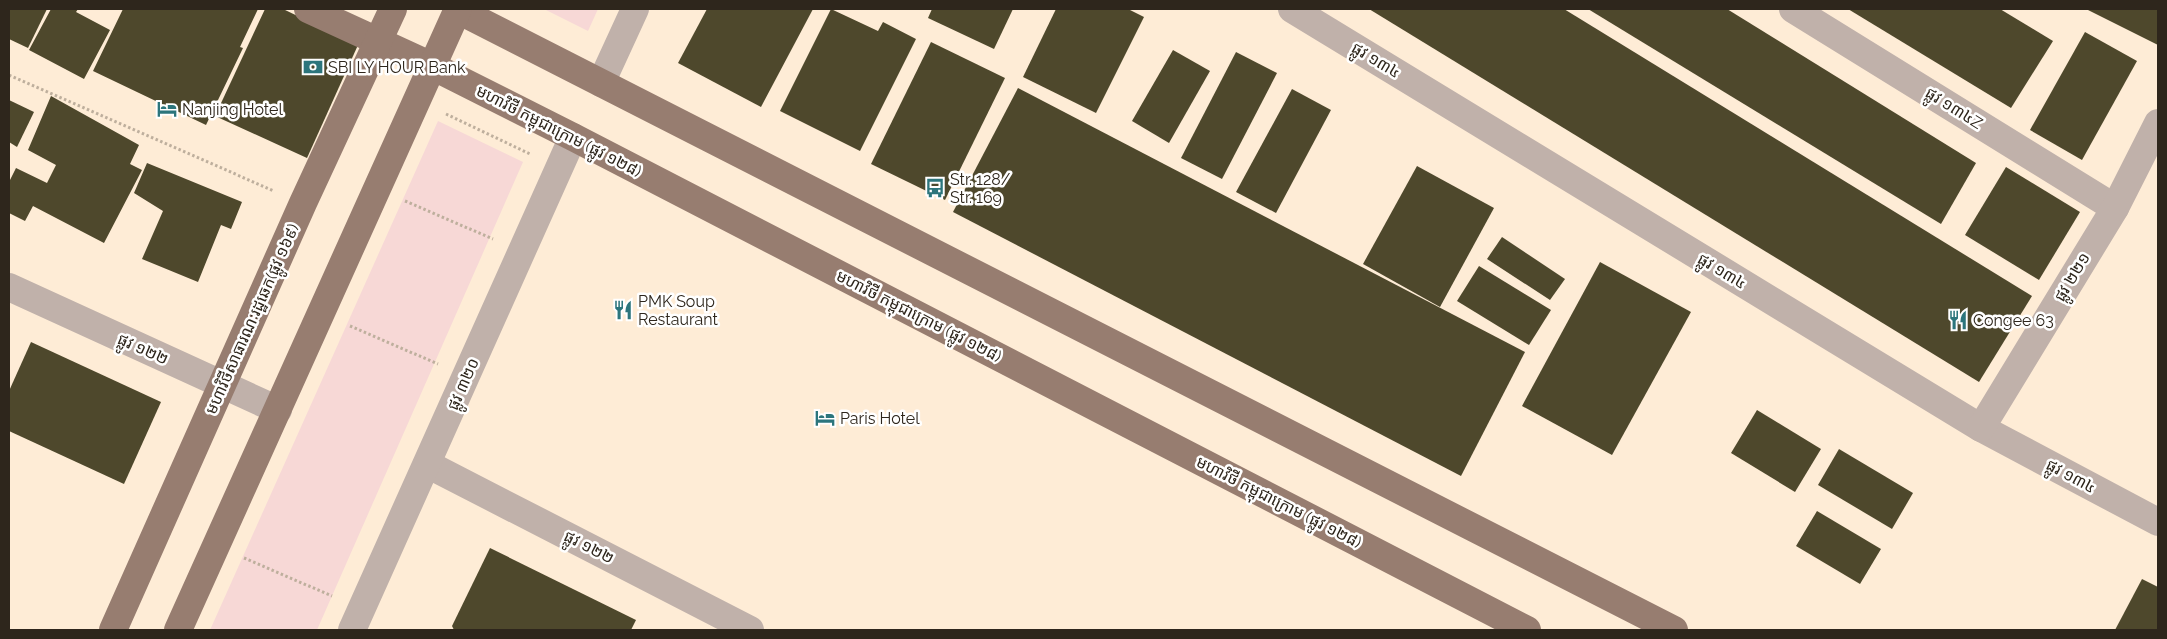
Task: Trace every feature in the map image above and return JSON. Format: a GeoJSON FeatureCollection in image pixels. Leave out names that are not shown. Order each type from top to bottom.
{"type":"FeatureCollection","features":[{"type":"Feature","properties":{"kind":"main road","name":"មហាវិថី កម្ពុជាក្រោម (ផ្លូវ ១២៨)"},"geometry":{"type":"LineString","coordinates":[[308,9],[432,66],[573,137],[1527,630]]}},
{"type":"Feature","properties":{"kind":"main road","name":"មហាវិថីសាធារណៈរដ្ឋឆេក(ផ្លូវ ១៦៩)"},"geometry":{"type":"LineString","coordinates":[[113,630],[302,203],[392,9]]}},
{"type":"Feature","properties":{"kind":"main road"},"geometry":{"type":"LineString","coordinates":[[178,630],[457,9],[1674,630]]}},
{"type":"Feature","properties":{"kind":"street"},"geometry":{"type":"LineString","coordinates":[[601,83],[635,9]]}},
{"type":"Feature","properties":{"kind":"street","name":"ផ្លូវ ១៣៤"},"geometry":{"type":"LineString","coordinates":[[1292,9],[1981,428],[2158,522]]}},
{"type":"Feature","properties":{"kind":"street","name":"ផ្លូវ ១៣៤Z"},"geometry":{"type":"LineString","coordinates":[[1793,9],[2114,208]]}},
{"type":"Feature","properties":{"kind":"street","name":"ផ្លូវ ២២១"},"geometry":{"type":"LineString","coordinates":[[1981,428],[2114,208],[2156,134]]}},
{"type":"Feature","properties":{"kind":"street","name":"ផ្លូវ ៣២០"},"geometry":{"type":"LineString","coordinates":[[352,630],[573,137]]}},
{"type":"Feature","properties":{"kind":"street","name":"ផ្លូវ ១២២"},"geometry":{"type":"LineString","coordinates":[[9,287],[278,410]]}},
{"type":"Feature","properties":{"kind":"street","name":"ផ្លូវ ១២២"},"geometry":{"type":"LineString","coordinates":[[427,464],[750,630]]}},
{"type":"Feature","properties":{"kind":"path"},"geometry":{"type":"LineString","coordinates":[[9,75],[302,203]]}},
{"type":"Feature","properties":{"kind":"path"},"geometry":{"type":"LineString","coordinates":[[444,113],[535,157]]}},
{"type":"Feature","properties":{"kind":"path"},"geometry":{"type":"LineString","coordinates":[[397,197],[498,241]]}},
{"type":"Feature","properties":{"kind":"path"},"geometry":{"type":"LineString","coordinates":[[341,322],[444,366]]}},
{"type":"Feature","properties":{"kind":"path"},"geometry":{"type":"LineString","coordinates":[[237,554],[341,599]]}},
{"type":"Feature","properties":{"kind":"shaded area"},"geometry":{"type":"Polygon","coordinates":[[[544,9],[598,9],[588,31],[544,9]]]}},
{"type":"Feature","properties":{"kind":"shaded area"},"geometry":{"type":"Polygon","coordinates":[[[438,121],[523,162],[317,630],[210,630],[438,121]]]}},
{"type":"Feature","properties":{"kind":"building"},"geometry":{"type":"Polygon","coordinates":[[[9,9],[47,9],[28,48],[9,39],[9,9]]]}},
{"type":"Feature","properties":{"kind":"building"},"geometry":{"type":"Polygon","coordinates":[[[51,9],[78,9],[76,12],[110,30],[84,79],[29,50],[51,9]]]}},
{"type":"Feature","properties":{"kind":"building"},"geometry":{"type":"Polygon","coordinates":[[[123,9],[258,9],[240,47],[243,48],[206,125],[93,71],[123,9]]]}},
{"type":"Feature","properties":{"kind":"building"},"geometry":{"type":"Polygon","coordinates":[[[265,9],[283,9],[358,45],[307,158],[215,116],[265,9]]]}},
{"type":"Feature","properties":{"kind":"building"},"geometry":{"type":"Polygon","coordinates":[[[707,9],[813,9],[761,107],[678,63],[707,9]]]}},
{"type":"Feature","properties":{"kind":"building"},"geometry":{"type":"Polygon","coordinates":[[[831,9],[878,31],[883,22],[916,39],[860,151],[780,111],[831,9]]]}},
{"type":"Feature","properties":{"kind":"building"},"geometry":{"type":"Polygon","coordinates":[[[932,9],[1013,9],[994,49],[928,18],[932,9]]]}},
{"type":"Feature","properties":{"kind":"building"},"geometry":{"type":"Polygon","coordinates":[[[1056,9],[1128,9],[1144,17],[1096,113],[1023,77],[1056,9]]]}},
{"type":"Feature","properties":{"kind":"building"},"geometry":{"type":"Polygon","coordinates":[[[1369,9],[1564,9],[2032,296],[1979,382],[1369,9]]]}},
{"type":"Feature","properties":{"kind":"building"},"geometry":{"type":"Polygon","coordinates":[[[1588,9],[1727,9],[1976,163],[1941,224],[1588,9]]]}},
{"type":"Feature","properties":{"kind":"building"},"geometry":{"type":"Polygon","coordinates":[[[1848,9],[2000,9],[2053,41],[2011,108],[1848,9]]]}},
{"type":"Feature","properties":{"kind":"building"},"geometry":{"type":"Polygon","coordinates":[[[2086,9],[2158,9],[2158,45],[2086,9]]]}},
{"type":"Feature","properties":{"kind":"building"},"geometry":{"type":"Polygon","coordinates":[[[2085,32],[2137,61],[2082,160],[2030,130],[2085,32]]]}},
{"type":"Feature","properties":{"kind":"building"},"geometry":{"type":"Polygon","coordinates":[[[931,42],[1005,78],[945,200],[871,164],[931,42]]]}},
{"type":"Feature","properties":{"kind":"building"},"geometry":{"type":"Polygon","coordinates":[[[1173,50],[1210,71],[1169,143],[1132,121],[1173,50]]]}},
{"type":"Feature","properties":{"kind":"building"},"geometry":{"type":"Polygon","coordinates":[[[1236,52],[1277,73],[1222,179],[1181,158],[1236,52]]]}},
{"type":"Feature","properties":{"kind":"building"},"geometry":{"type":"Polygon","coordinates":[[[1018,88],[1525,352],[1461,476],[953,212],[1018,88]]]}},
{"type":"Feature","properties":{"kind":"building"},"geometry":{"type":"Polygon","coordinates":[[[1292,89],[1331,110],[1276,213],[1236,192],[1292,89]]]}},
{"type":"Feature","properties":{"kind":"building"},"geometry":{"type":"Polygon","coordinates":[[[51,96],[139,145],[130,164],[142,170],[104,243],[33,206],[25,221],[9,213],[9,182],[16,168],[47,183],[56,165],[28,150],[51,96]]]}},
{"type":"Feature","properties":{"kind":"building"},"geometry":{"type":"Polygon","coordinates":[[[9,100],[34,112],[17,147],[9,142],[9,100]]]}},
{"type":"Feature","properties":{"kind":"building"},"geometry":{"type":"Polygon","coordinates":[[[147,163],[242,202],[231,229],[221,225],[198,282],[142,259],[163,211],[134,193],[147,163]]]}},
{"type":"Feature","properties":{"kind":"building"},"geometry":{"type":"Polygon","coordinates":[[[1417,166],[1494,208],[1440,307],[1363,264],[1417,166]]]}},
{"type":"Feature","properties":{"kind":"building"},"geometry":{"type":"Polygon","coordinates":[[[2006,167],[2080,212],[2039,280],[1965,235],[2006,167]]]}},
{"type":"Feature","properties":{"kind":"building"},"geometry":{"type":"Polygon","coordinates":[[[1502,237],[1565,279],[1550,300],[1487,259],[1502,237]]]}},
{"type":"Feature","properties":{"kind":"building"},"geometry":{"type":"Polygon","coordinates":[[[1600,262],[1691,312],[1612,455],[1522,406],[1600,262]]]}},
{"type":"Feature","properties":{"kind":"building"},"geometry":{"type":"Polygon","coordinates":[[[1479,266],[1551,310],[1529,345],[1457,301],[1479,266]]]}},
{"type":"Feature","properties":{"kind":"building"},"geometry":{"type":"Polygon","coordinates":[[[31,342],[161,402],[124,484],[9,431],[9,391],[31,342]]]}},
{"type":"Feature","properties":{"kind":"building"},"geometry":{"type":"Polygon","coordinates":[[[1757,410],[1821,449],[1795,492],[1731,453],[1757,410]]]}},
{"type":"Feature","properties":{"kind":"building"},"geometry":{"type":"Polygon","coordinates":[[[1839,449],[1913,493],[1892,529],[1818,485],[1839,449]]]}},
{"type":"Feature","properties":{"kind":"building"},"geometry":{"type":"Polygon","coordinates":[[[1817,511],[1881,549],[1860,584],[1796,546],[1817,511]]]}},
{"type":"Feature","properties":{"kind":"building"},"geometry":{"type":"Polygon","coordinates":[[[490,548],[636,620],[631,630],[454,630],[452,626],[490,548]]]}},
{"type":"Feature","properties":{"kind":"building"},"geometry":{"type":"Polygon","coordinates":[[[2142,579],[2158,587],[2158,630],[2115,630],[2142,579]]]}},
{"type":"Feature","properties":{"kind":"place","name":"SBI LY HOUR Bank"},"geometry":{"type":"Point","coordinates":[313,67]}},
{"type":"Feature","properties":{"kind":"place","name":"Nanjing Hotel"},"geometry":{"type":"Point","coordinates":[167,109]}},
{"type":"Feature","properties":{"kind":"place","name":"Str. 128/ Str. 169"},"geometry":{"type":"Point","coordinates":[935,188]}},
{"type":"Feature","properties":{"kind":"place","name":"PMK Soup Restaurant"},"geometry":{"type":"Point","coordinates":[623,310]}},
{"type":"Feature","properties":{"kind":"place","name":"Congee 63"},"geometry":{"type":"Point","coordinates":[1958,320]}},
{"type":"Feature","properties":{"kind":"place","name":"Paris Hotel"},"geometry":{"type":"Point","coordinates":[825,418]}}]}
